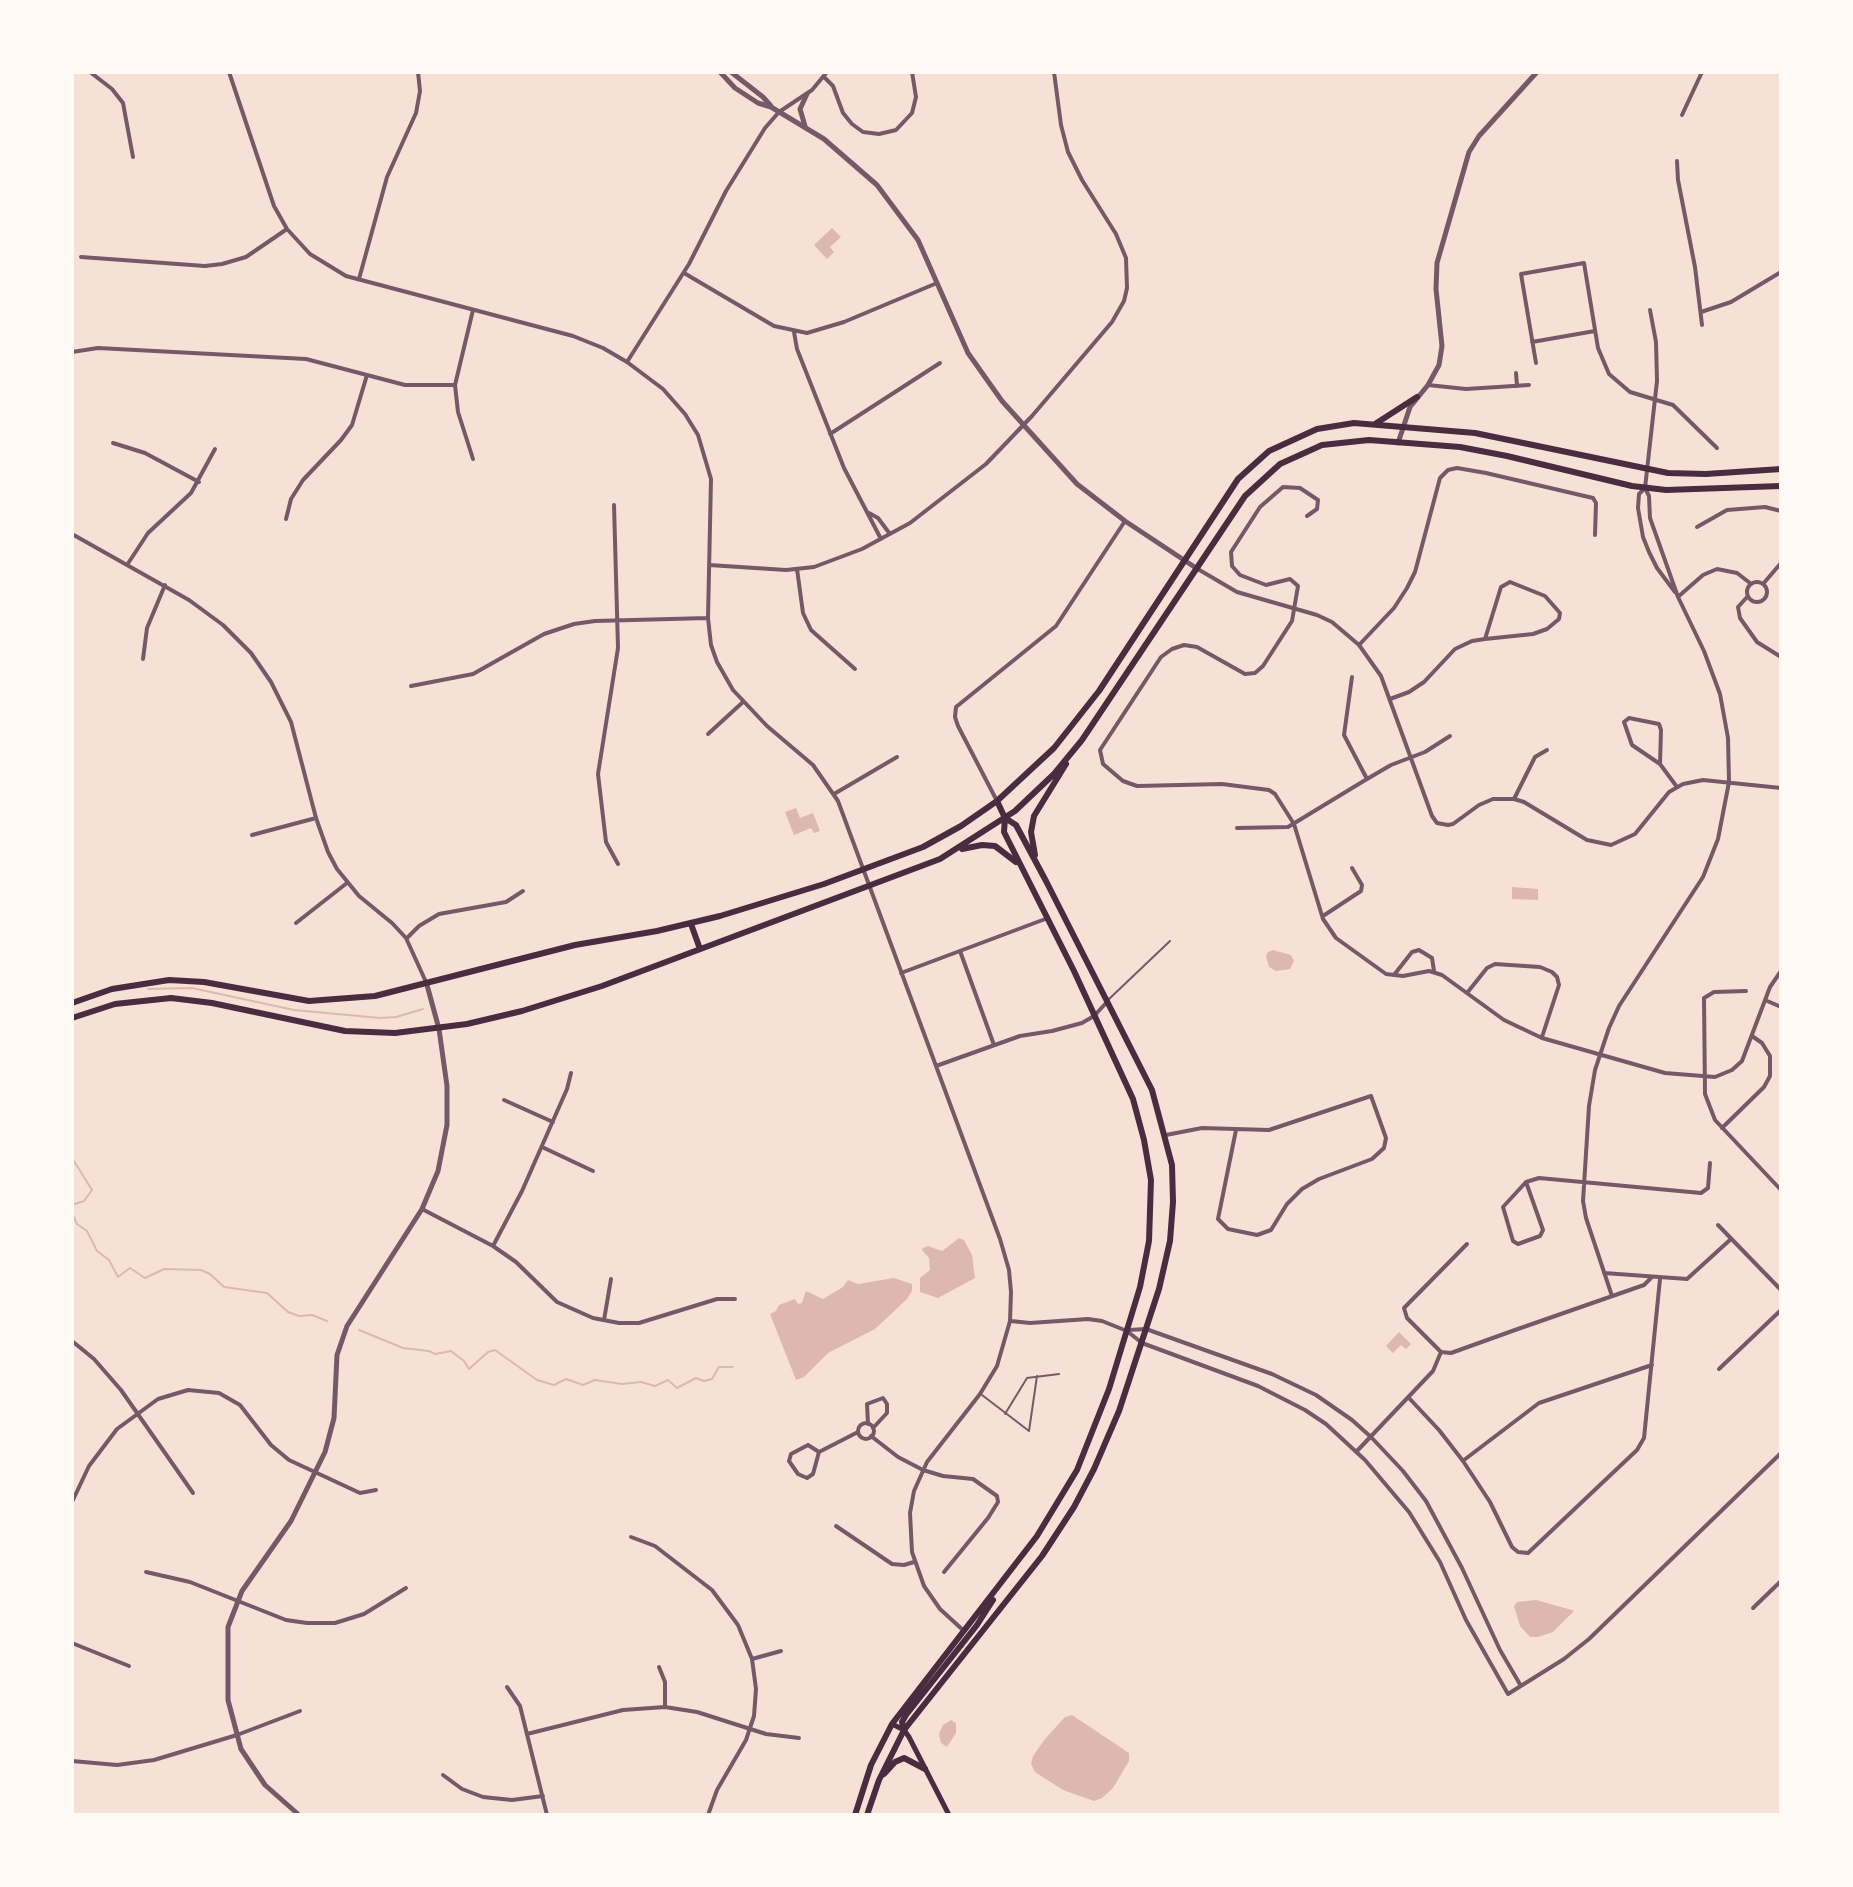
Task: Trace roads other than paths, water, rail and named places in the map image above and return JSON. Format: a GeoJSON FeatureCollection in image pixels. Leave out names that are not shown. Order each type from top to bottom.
{"type":"FeatureCollection","features":[{"type":"Feature","properties":{"kind":"main road"},"geometry":{"type":"LineString","coordinates":[[1375,424],[1417,397]]}},
{"type":"Feature","properties":{"kind":"main road"},"geometry":{"type":"LineString","coordinates":[[72,1003],[112,989],[169,980],[204,982],[289,999],[325,1001],[375,996],[575,945],[691,924],[863,870],[944,836],[997,801],[1037,767],[1073,726],[1238,479],[1269,451],[1317,429],[1347,423],[1375,424],[1497,437],[1647,470],[1693,474],[1781,469]]}},
{"type":"Feature","properties":{"kind":"main road"},"geometry":{"type":"LineString","coordinates":[[1036,862],[1031,832],[1034,816],[1072,753],[1245,496],[1280,464],[1307,450],[1334,442],[1369,440],[1486,452],[1645,488],[1685,491],[1781,486]]}},
{"type":"Feature","properties":{"kind":"main road"},"geometry":{"type":"LineString","coordinates":[[72,1018],[115,1004],[171,998],[212,1003],[345,1031],[395,1033],[498,1018],[569,997],[919,868],[954,851],[1005,818],[1044,784],[1072,753]]}},
{"type":"Feature","properties":{"kind":"main road"},"geometry":{"type":"LineString","coordinates":[[855,1815],[871,1765],[892,1724],[1049,1519],[1077,1470],[1100,1417],[1146,1262],[1151,1220],[1151,1180],[1133,1099],[1004,832],[1005,818],[997,801]]}},
{"type":"Feature","properties":{"kind":"main road"},"geometry":{"type":"LineString","coordinates":[[867,1815],[879,1780],[904,1730],[1030,1573],[1070,1514],[1107,1440],[1142,1343],[1164,1275],[1171,1230],[1173,1180],[1166,1135],[1152,1090],[1036,862],[1016,825],[1005,818]]}},
{"type":"Feature","properties":{"kind":"main road"},"geometry":{"type":"LineString","coordinates":[[954,851],[978,845],[995,846],[1022,868]]}},
{"type":"Feature","properties":{"kind":"main road"},"geometry":{"type":"LineString","coordinates":[[691,924],[700,949]]}},
{"type":"Feature","properties":{"kind":"main road"},"geometry":{"type":"LineString","coordinates":[[949,1815],[902,1722],[983,1617],[1003,1581]]}},
{"type":"Feature","properties":{"kind":"main road"},"geometry":{"type":"LineString","coordinates":[[892,1724],[904,1730]]}},
{"type":"Feature","properties":{"kind":"main road"},"geometry":{"type":"LineString","coordinates":[[879,1780],[900,1759],[912,1760],[925,1769]]}},
{"type":"Feature","properties":{"kind":"street"},"geometry":{"type":"LineString","coordinates":[[90,72],[112,89],[123,103],[133,157]]}},
{"type":"Feature","properties":{"kind":"street"},"geometry":{"type":"LineString","coordinates":[[229,72],[274,206],[287,229],[321,263],[358,279],[573,336],[627,362],[647,375],[674,400],[691,422],[704,449],[712,494],[708,618],[711,645],[717,662],[743,702],[813,765],[834,794],[1006,1256],[1011,1292],[1010,1321],[1001,1355],[980,1394],[923,1470],[914,1491],[910,1513],[914,1562],[930,1597],[964,1631]]}},
{"type":"Feature","properties":{"kind":"street"},"geometry":{"type":"LineString","coordinates":[[358,279],[387,177],[416,113],[420,91],[418,72]]}},
{"type":"Feature","properties":{"kind":"street"},"geometry":{"type":"LineString","coordinates":[[720,72],[741,93],[771,107],[843,153],[881,190],[913,232],[939,282],[968,353],[1002,401],[1077,484],[1125,521],[1237,592],[1296,607],[1332,622],[1359,645],[1381,676],[1437,823],[1453,824],[1493,799],[1514,799],[1587,840],[1611,845],[1635,834],[1662,800],[1677,787],[1703,780],[1781,788]]}},
{"type":"Feature","properties":{"kind":"street"},"geometry":{"type":"LineString","coordinates":[[731,72],[771,107]]}},
{"type":"Feature","properties":{"kind":"street"},"geometry":{"type":"LineString","coordinates":[[627,362],[684,273],[736,173],[779,112],[807,94],[826,74],[843,113],[852,124],[863,132],[879,134],[896,130],[912,113],[916,97],[912,72]]}},
{"type":"Feature","properties":{"kind":"street"},"geometry":{"type":"LineString","coordinates":[[709,565],[797,569],[842,558],[890,535],[957,489],[986,464],[1025,424],[1112,322],[1124,301],[1128,277],[1126,258],[1116,234],[1068,152],[1054,72]]}},
{"type":"Feature","properties":{"kind":"street"},"geometry":{"type":"LineString","coordinates":[[1398,443],[1417,397],[1439,365],[1442,346],[1436,289],[1437,263],[1469,152],[1479,136],[1537,72]]}},
{"type":"Feature","properties":{"kind":"street"},"geometry":{"type":"LineString","coordinates":[[1682,115],[1702,72]]}},
{"type":"Feature","properties":{"kind":"street"},"geometry":{"type":"LineString","coordinates":[[805,127],[800,109],[807,94]]}},
{"type":"Feature","properties":{"kind":"street"},"geometry":{"type":"LineString","coordinates":[[1677,161],[1702,325]]}},
{"type":"Feature","properties":{"kind":"street"},"geometry":{"type":"LineString","coordinates":[[81,257],[205,266],[222,264],[246,257],[287,229]]}},
{"type":"Feature","properties":{"kind":"street"},"geometry":{"type":"LineString","coordinates":[[1536,363],[1521,274],[1584,263],[1601,358],[1609,374],[1630,392],[1678,408],[1717,448]]}},
{"type":"Feature","properties":{"kind":"street"},"geometry":{"type":"LineString","coordinates":[[1701,312],[1731,302],[1781,272]]}},
{"type":"Feature","properties":{"kind":"street"},"geometry":{"type":"LineString","coordinates":[[684,273],[774,326],[794,332],[824,329],[939,282]]}},
{"type":"Feature","properties":{"kind":"street"},"geometry":{"type":"LineString","coordinates":[[473,310],[455,385],[458,412],[473,459]]}},
{"type":"Feature","properties":{"kind":"street"},"geometry":{"type":"LineString","coordinates":[[1612,1296],[1586,1218],[1582,1182],[1589,1106],[1599,1055],[1619,1006],[1703,877],[1718,839],[1729,782],[1728,738],[1720,694],[1704,651],[1678,597],[1650,518],[1649,496],[1645,488],[1657,355],[1650,310]]}},
{"type":"Feature","properties":{"kind":"street"},"geometry":{"type":"LineString","coordinates":[[1532,342],[1595,331]]}},
{"type":"Feature","properties":{"kind":"street"},"geometry":{"type":"LineString","coordinates":[[794,332],[797,349],[844,468],[881,540]]}},
{"type":"Feature","properties":{"kind":"street"},"geometry":{"type":"LineString","coordinates":[[72,352],[98,348],[306,359],[419,386],[455,385]]}},
{"type":"Feature","properties":{"kind":"street"},"geometry":{"type":"LineString","coordinates":[[830,434],[940,363]]}},
{"type":"Feature","properties":{"kind":"street"},"geometry":{"type":"LineString","coordinates":[[1516,373],[1517,386]]}},
{"type":"Feature","properties":{"kind":"street"},"geometry":{"type":"LineString","coordinates":[[286,519],[291,499],[303,480],[352,425],[367,375]]}},
{"type":"Feature","properties":{"kind":"street"},"geometry":{"type":"LineString","coordinates":[[1428,385],[1466,389],[1529,385]]}},
{"type":"Feature","properties":{"kind":"street"},"geometry":{"type":"LineString","coordinates":[[113,443],[145,453],[199,482]]}},
{"type":"Feature","properties":{"kind":"street"},"geometry":{"type":"LineString","coordinates":[[127,565],[148,533],[181,504],[199,482],[215,449]]}},
{"type":"Feature","properties":{"kind":"street"},"geometry":{"type":"LineString","coordinates":[[1359,645],[1394,608],[1407,588],[1415,572],[1440,478],[1448,470],[1457,468],[1486,473],[1593,498],[1596,503],[1595,535]]}},
{"type":"Feature","properties":{"kind":"street"},"geometry":{"type":"LineString","coordinates":[[1307,516],[1317,509],[1318,500],[1300,488],[1283,487],[1260,507],[1233,546],[1230,558],[1240,575],[1272,585],[1285,579],[1293,581],[1299,590],[1286,633],[1263,666],[1255,673],[1240,673],[1205,651],[1187,645],[1167,652],[1100,750],[1103,764],[1123,781],[1137,786],[1222,784],[1263,787],[1275,794],[1294,824],[1323,916],[1336,938],[1379,970],[1394,975],[1433,972],[1504,1020],[1542,1038],[1665,1073],[1704,1077],[1725,1074],[1738,1065],[1765,1000],[1781,971]]}},
{"type":"Feature","properties":{"kind":"street"},"geometry":{"type":"LineString","coordinates":[[1645,488],[1639,494],[1638,502],[1643,537],[1657,568],[1678,597]]}},
{"type":"Feature","properties":{"kind":"street"},"geometry":{"type":"LineString","coordinates":[[614,505],[616,667],[598,774],[606,842],[618,864]]}},
{"type":"Feature","properties":{"kind":"street"},"geometry":{"type":"LineString","coordinates":[[1697,527],[1727,510],[1765,507],[1781,511]]}},
{"type":"Feature","properties":{"kind":"street"},"geometry":{"type":"LineString","coordinates":[[869,513],[878,518],[890,535]]}},
{"type":"Feature","properties":{"kind":"street"},"geometry":{"type":"LineString","coordinates":[[997,801],[958,726],[956,707],[1056,626],[1125,521]]}},
{"type":"Feature","properties":{"kind":"street"},"geometry":{"type":"LineString","coordinates":[[72,534],[165,585],[223,625],[251,653],[271,682],[292,726],[328,852],[347,883],[406,938],[427,985],[439,1029],[447,1086],[447,1125],[438,1171],[422,1209],[347,1326],[337,1355],[332,1427],[316,1472],[291,1521],[237,1600],[228,1627],[229,1710],[241,1749],[271,1793],[299,1815]]}},
{"type":"Feature","properties":{"kind":"street"},"geometry":{"type":"LineString","coordinates":[[1763,584],[1781,563]]}},
{"type":"Feature","properties":{"kind":"street"},"geometry":{"type":"LineString","coordinates":[[797,569],[803,613],[811,630],[855,669]]}},
{"type":"Feature","properties":{"kind":"street"},"geometry":{"type":"LineString","coordinates":[[1678,597],[1703,575],[1717,569],[1737,573],[1750,583]]}},
{"type":"Feature","properties":{"kind":"street"},"geometry":{"type":"LineString","coordinates":[[1757,581],[1763,584],[1767,591],[1763,599],[1755,602],[1748,596],[1747,588],[1757,581]]}},
{"type":"Feature","properties":{"kind":"street"},"geometry":{"type":"LineString","coordinates":[[1390,699],[1424,682],[1455,649],[1472,641],[1541,632],[1559,619],[1560,613],[1545,596],[1507,582],[1501,587],[1485,639]]}},
{"type":"Feature","properties":{"kind":"street"},"geometry":{"type":"LineString","coordinates":[[143,659],[147,628],[165,585]]}},
{"type":"Feature","properties":{"kind":"street"},"geometry":{"type":"LineString","coordinates":[[1748,596],[1738,607],[1740,618],[1757,642],[1781,657]]}},
{"type":"Feature","properties":{"kind":"street"},"geometry":{"type":"LineString","coordinates":[[411,686],[473,674],[559,629],[589,622],[708,618]]}},
{"type":"Feature","properties":{"kind":"street"},"geometry":{"type":"LineString","coordinates":[[1352,677],[1344,735],[1367,779]]}},
{"type":"Feature","properties":{"kind":"street"},"geometry":{"type":"LineString","coordinates":[[708,734],[743,702]]}},
{"type":"Feature","properties":{"kind":"street"},"geometry":{"type":"LineString","coordinates":[[1660,764],[1659,724],[1625,719],[1632,745],[1660,764],[1677,787]]}},
{"type":"Feature","properties":{"kind":"street"},"geometry":{"type":"LineString","coordinates":[[1237,828],[1282,828],[1294,824],[1391,765],[1411,758],[1450,736]]}},
{"type":"Feature","properties":{"kind":"street"},"geometry":{"type":"LineString","coordinates":[[1514,799],[1535,757],[1547,750]]}},
{"type":"Feature","properties":{"kind":"street"},"geometry":{"type":"LineString","coordinates":[[834,794],[897,757]]}},
{"type":"Feature","properties":{"kind":"street"},"geometry":{"type":"LineString","coordinates":[[252,835],[316,818]]}},
{"type":"Feature","properties":{"kind":"street"},"geometry":{"type":"LineString","coordinates":[[1323,916],[1361,891],[1362,885],[1352,868]]}},
{"type":"Feature","properties":{"kind":"street"},"geometry":{"type":"LineString","coordinates":[[296,923],[347,883]]}},
{"type":"Feature","properties":{"kind":"street"},"geometry":{"type":"LineString","coordinates":[[406,938],[439,914],[506,902],[523,891]]}},
{"type":"Feature","properties":{"kind":"street"},"geometry":{"type":"LineString","coordinates":[[901,973],[1048,918]]}},
{"type":"Feature","properties":{"kind":"street"},"geometry":{"type":"LineString","coordinates":[[1394,975],[1412,952],[1419,950],[1432,958],[1433,972]]}},
{"type":"Feature","properties":{"kind":"street"},"geometry":{"type":"LineString","coordinates":[[960,951],[994,1045]]}},
{"type":"Feature","properties":{"kind":"street"},"geometry":{"type":"LineString","coordinates":[[1467,993],[1487,968],[1495,964],[1546,968],[1557,977],[1559,985],[1542,1038]]}},
{"type":"Feature","properties":{"kind":"street"},"geometry":{"type":"LineString","coordinates":[[1746,991],[1711,992],[1704,998],[1707,1104],[1722,1128],[1781,1190]]}},
{"type":"Feature","properties":{"kind":"street"},"geometry":{"type":"LineString","coordinates":[[1765,1000],[1781,1007]]}},
{"type":"Feature","properties":{"kind":"street"},"geometry":{"type":"LineString","coordinates":[[936,1066],[1025,1035],[1067,1028],[1094,1016],[1107,1001]]}},
{"type":"Feature","properties":{"kind":"street"},"geometry":{"type":"LineString","coordinates":[[1722,1128],[1764,1087],[1770,1076],[1770,1056],[1762,1043],[1752,1036]]}},
{"type":"Feature","properties":{"kind":"street"},"geometry":{"type":"LineString","coordinates":[[493,1246],[542,1147],[571,1073]]}},
{"type":"Feature","properties":{"kind":"street"},"geometry":{"type":"LineString","coordinates":[[1166,1135],[1202,1128],[1269,1130],[1371,1096],[1386,1138],[1381,1152],[1372,1159],[1319,1179],[1302,1189],[1288,1202],[1271,1230],[1264,1235],[1228,1229],[1218,1219],[1236,1130]]}},
{"type":"Feature","properties":{"kind":"street"},"geometry":{"type":"LineString","coordinates":[[504,1100],[553,1122]]}},
{"type":"Feature","properties":{"kind":"street"},"geometry":{"type":"LineString","coordinates":[[542,1147],[593,1171]]}},
{"type":"Feature","properties":{"kind":"street"},"geometry":{"type":"LineString","coordinates":[[1526,1182],[1543,1230],[1540,1236],[1518,1244],[1513,1241],[1503,1207],[1526,1182],[1539,1178],[1701,1193],[1708,1188],[1710,1163]]}},
{"type":"Feature","properties":{"kind":"street"},"geometry":{"type":"LineString","coordinates":[[422,1209],[493,1246],[516,1262],[557,1302],[580,1314],[604,1321],[639,1323],[717,1299],[735,1299]]}},
{"type":"Feature","properties":{"kind":"street"},"geometry":{"type":"LineString","coordinates":[[1718,1225],[1781,1290]]}},
{"type":"Feature","properties":{"kind":"street"},"geometry":{"type":"LineString","coordinates":[[1604,1273],[1680,1280],[1692,1277],[1731,1239]]}},
{"type":"Feature","properties":{"kind":"street"},"geometry":{"type":"LineString","coordinates":[[1467,1244],[1404,1308],[1405,1317],[1441,1352],[1451,1353],[1644,1285],[1651,1278]]}},
{"type":"Feature","properties":{"kind":"street"},"geometry":{"type":"LineString","coordinates":[[604,1321],[611,1279]]}},
{"type":"Feature","properties":{"kind":"street"},"geometry":{"type":"LineString","coordinates":[[1409,1398],[1463,1461],[1490,1502],[1512,1547],[1518,1552],[1528,1553],[1641,1444],[1646,1431],[1660,1279]]}},
{"type":"Feature","properties":{"kind":"street"},"geometry":{"type":"LineString","coordinates":[[1719,1369],[1781,1310]]}},
{"type":"Feature","properties":{"kind":"street"},"geometry":{"type":"LineString","coordinates":[[1010,1321],[1096,1320],[1127,1331],[1142,1343],[1281,1396],[1326,1424],[1357,1451],[1393,1491],[1430,1545],[1466,1620],[1508,1694],[1564,1659],[1589,1639],[1781,1453]]}},
{"type":"Feature","properties":{"kind":"street"},"geometry":{"type":"LineString","coordinates":[[1127,1331],[1146,1329],[1292,1383],[1334,1407],[1371,1437],[1426,1501],[1521,1686]]}},
{"type":"Feature","properties":{"kind":"street"},"geometry":{"type":"LineString","coordinates":[[72,1341],[108,1374],[193,1493]]}},
{"type":"Feature","properties":{"kind":"street"},"geometry":{"type":"LineString","coordinates":[[1357,1451],[1433,1371],[1441,1352]]}},
{"type":"Feature","properties":{"kind":"street"},"geometry":{"type":"LineString","coordinates":[[1463,1461],[1539,1403],[1652,1365]]}},
{"type":"Feature","properties":{"kind":"street"},"geometry":{"type":"LineString","coordinates":[[72,1502],[98,1452],[117,1429],[158,1399],[177,1392],[199,1390],[219,1393],[240,1405],[279,1453],[360,1493],[376,1490]]}},
{"type":"Feature","properties":{"kind":"street"},"geometry":{"type":"LineString","coordinates":[[868,1424],[867,1404],[883,1398],[887,1413],[873,1428],[871,1436]]}},
{"type":"Feature","properties":{"kind":"street"},"geometry":{"type":"LineString","coordinates":[[819,1452],[808,1445],[791,1454],[789,1461],[798,1474],[809,1477],[813,1474],[819,1452],[858,1432],[860,1425],[868,1424],[873,1428]]}},
{"type":"Feature","properties":{"kind":"street"},"geometry":{"type":"LineString","coordinates":[[858,1432],[862,1438],[871,1436]]}},
{"type":"Feature","properties":{"kind":"street"},"geometry":{"type":"LineString","coordinates":[[871,1436],[898,1457],[923,1470],[973,1479],[998,1498],[978,1532],[944,1572]]}},
{"type":"Feature","properties":{"kind":"street"},"geometry":{"type":"LineString","coordinates":[[836,1526],[892,1564],[914,1562]]}},
{"type":"Feature","properties":{"kind":"street"},"geometry":{"type":"LineString","coordinates":[[631,1537],[655,1546],[712,1590],[738,1625],[752,1659],[756,1696],[750,1730],[717,1790],[708,1815]]}},
{"type":"Feature","properties":{"kind":"street"},"geometry":{"type":"LineString","coordinates":[[146,1572],[190,1582],[286,1620],[321,1624],[364,1614],[406,1588]]}},
{"type":"Feature","properties":{"kind":"street"},"geometry":{"type":"LineString","coordinates":[[1753,1608],[1781,1581]]}},
{"type":"Feature","properties":{"kind":"street"},"geometry":{"type":"LineString","coordinates":[[72,1643],[129,1666]]}},
{"type":"Feature","properties":{"kind":"street"},"geometry":{"type":"LineString","coordinates":[[752,1659],[781,1651]]}},
{"type":"Feature","properties":{"kind":"street"},"geometry":{"type":"LineString","coordinates":[[659,1667],[665,1682],[665,1707]]}},
{"type":"Feature","properties":{"kind":"street"},"geometry":{"type":"LineString","coordinates":[[507,1687],[520,1706],[547,1815]]}},
{"type":"Feature","properties":{"kind":"street"},"geometry":{"type":"LineString","coordinates":[[527,1734],[623,1710],[665,1707],[697,1712],[773,1736],[799,1738]]}},
{"type":"Feature","properties":{"kind":"street"},"geometry":{"type":"LineString","coordinates":[[72,1761],[102,1765],[172,1756],[300,1711]]}},
{"type":"Feature","properties":{"kind":"street"},"geometry":{"type":"LineString","coordinates":[[443,1775],[462,1789],[483,1797],[512,1800],[543,1796]]}},
{"type":"Feature","properties":{"kind":"lane"},"geometry":{"type":"LineString","coordinates":[[1107,1001],[1170,941]]}},
{"type":"Feature","properties":{"kind":"lane"},"geometry":{"type":"LineString","coordinates":[[1005,1414],[1024,1381],[1059,1374]]}},
{"type":"Feature","properties":{"kind":"lane"},"geometry":{"type":"LineString","coordinates":[[980,1394],[1029,1431],[1037,1376]]}},
{"type":"Feature","properties":{"kind":"waterway"},"geometry":{"type":"LineString","coordinates":[[148,989],[192,988],[294,1010],[380,1018],[423,1009]]}},
{"type":"Feature","properties":{"kind":"waterway"},"geometry":{"type":"LineString","coordinates":[[72,1158],[92,1190],[84,1201],[72,1205]]}},
{"type":"Feature","properties":{"kind":"waterway"},"geometry":{"type":"LineString","coordinates":[[72,1213],[77,1224],[87,1231],[97,1251],[109,1260],[118,1277],[130,1268],[145,1278],[164,1269],[201,1270],[224,1287],[267,1293],[288,1312],[299,1316],[312,1315],[327,1321]]}},
{"type":"Feature","properties":{"kind":"waterway"},"geometry":{"type":"LineString","coordinates":[[359,1330],[403,1348],[435,1354],[451,1351],[469,1369],[488,1352],[495,1350],[537,1380],[554,1385],[566,1379],[583,1385],[595,1380],[622,1384],[641,1382],[655,1386],[668,1380],[677,1388],[696,1378],[704,1381],[712,1379],[719,1367],[733,1367]]}}]}
